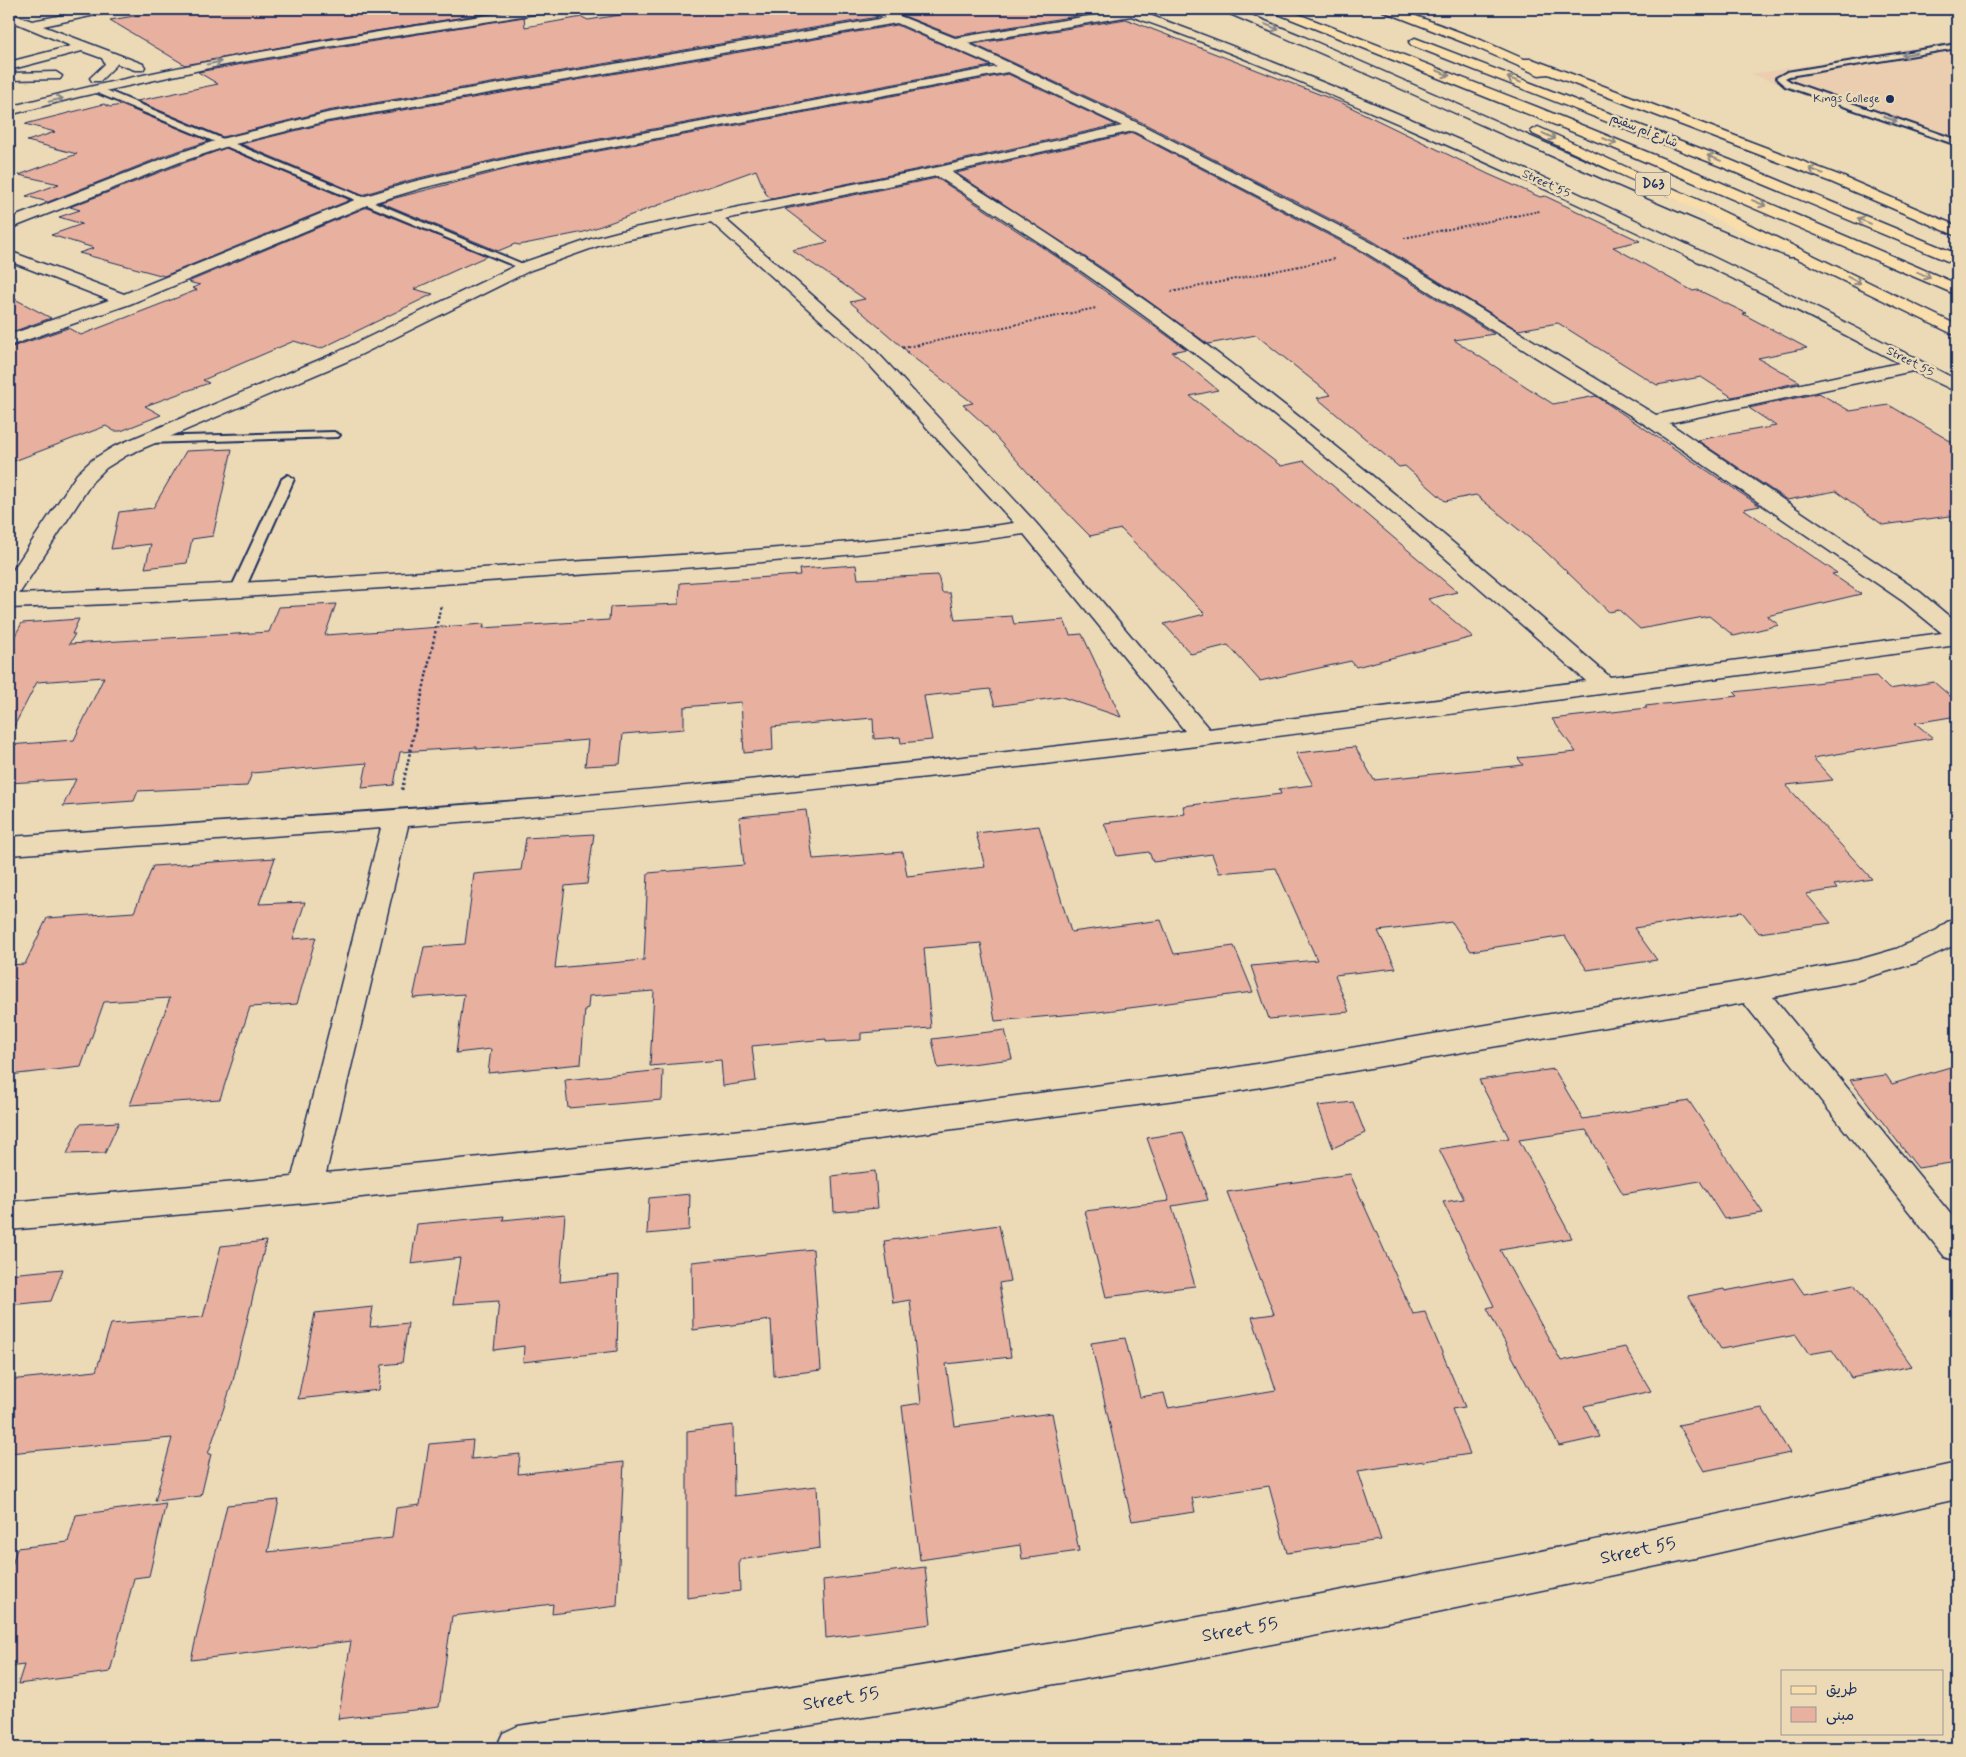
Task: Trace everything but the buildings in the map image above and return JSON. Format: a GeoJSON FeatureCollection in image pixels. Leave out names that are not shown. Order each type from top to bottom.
{"type":"FeatureCollection","features":[{"type":"Feature","properties":{"kind":"main road","name":"شارع أم سقيم"},"geometry":{"type":"LineString","coordinates":[[1275,9],[1647,156],[1957,290]]}},
{"type":"Feature","properties":{"kind":"main road"},"geometry":{"type":"LineString","coordinates":[[1387,9],[1478,43],[1745,154],[1830,192]]}},
{"type":"Feature","properties":{"kind":"main road","name":"شارع أم سقيم"},"geometry":{"type":"LineString","coordinates":[[1348,37],[1454,92],[1823,265],[1957,331]]}},
{"type":"Feature","properties":{"kind":"main road","name":"شارع أم سقيم"},"geometry":{"type":"LineString","coordinates":[[1405,38],[1725,163],[1957,260]]}},
{"type":"Feature","properties":{"kind":"main road","name":"شارع أم سقيم"},"geometry":{"type":"LineString","coordinates":[[1478,43],[1836,179],[1957,231]]}},
{"type":"Feature","properties":{"kind":"main road"},"geometry":{"type":"LineString","coordinates":[[1845,198],[1904,228],[1957,260]]}},
{"type":"Feature","properties":{"kind":"street"},"geometry":{"type":"LineString","coordinates":[[31,24],[110,9]]}},
{"type":"Feature","properties":{"kind":"street"},"geometry":{"type":"LineString","coordinates":[[9,111],[97,84],[139,67],[240,47],[488,9]]}},
{"type":"Feature","properties":{"kind":"street"},"geometry":{"type":"LineString","coordinates":[[9,101],[248,57],[547,9]]}},
{"type":"Feature","properties":{"kind":"street"},"geometry":{"type":"LineString","coordinates":[[873,9],[954,42],[1135,127],[1366,246],[1653,422],[1912,597],[1957,634]]}},
{"type":"Feature","properties":{"kind":"street"},"geometry":{"type":"LineString","coordinates":[[1227,9],[1337,54],[1477,119],[1662,200],[1823,265]]}},
{"type":"Feature","properties":{"kind":"street"},"geometry":{"type":"LineString","coordinates":[[954,42],[1128,10]]}},
{"type":"Feature","properties":{"kind":"street","name":"Street 55"},"geometry":{"type":"LineString","coordinates":[[1128,10],[1204,38],[1336,92],[1584,202],[1731,272],[1957,387]]}},
{"type":"Feature","properties":{"kind":"street"},"geometry":{"type":"LineString","coordinates":[[9,16],[83,47],[139,67]]}},
{"type":"Feature","properties":{"kind":"street"},"geometry":{"type":"LineString","coordinates":[[9,224],[174,159],[226,142],[327,117],[899,19]]}},
{"type":"Feature","properties":{"kind":"street"},"geometry":{"type":"LineString","coordinates":[[9,66],[83,47]]}},
{"type":"Feature","properties":{"kind":"street"},"geometry":{"type":"LineString","coordinates":[[97,84],[111,64],[107,56]]}},
{"type":"Feature","properties":{"kind":"street"},"geometry":{"type":"LineString","coordinates":[[9,341],[124,300],[367,200],[468,172],[519,160],[1010,68]]}},
{"type":"Feature","properties":{"kind":"street"},"geometry":{"type":"LineString","coordinates":[[9,77],[56,76]]}},
{"type":"Feature","properties":{"kind":"street"},"geometry":{"type":"LineString","coordinates":[[9,592],[84,478],[99,464],[120,451],[344,356],[525,267],[596,242],[1135,127]]}},
{"type":"Feature","properties":{"kind":"street"},"geometry":{"type":"LineString","coordinates":[[939,170],[1030,229],[1223,367],[1325,447],[1449,549],[1605,685]]}},
{"type":"Feature","properties":{"kind":"street"},"geometry":{"type":"LineString","coordinates":[[715,218],[870,355],[1029,527],[1204,738]]}},
{"type":"Feature","properties":{"kind":"street"},"geometry":{"type":"LineString","coordinates":[[9,256],[124,300]]}},
{"type":"Feature","properties":{"kind":"street"},"geometry":{"type":"LineString","coordinates":[[1653,422],[1917,365]]}},
{"type":"Feature","properties":{"kind":"street"},"geometry":{"type":"LineString","coordinates":[[9,601],[237,591],[733,558],[953,538],[1029,527]]}},
{"type":"Feature","properties":{"kind":"street"},"geometry":{"type":"LineString","coordinates":[[9,846],[396,820],[859,777],[1204,738],[1957,638]]}},
{"type":"Feature","properties":{"kind":"street"},"geometry":{"type":"LineString","coordinates":[[306,1189],[396,820]]}},
{"type":"Feature","properties":{"kind":"street"},"geometry":{"type":"LineString","coordinates":[[9,1216],[306,1189],[779,1139],[1221,1082],[1751,991],[1858,970],[1906,956],[1947,937],[1957,928]]}},
{"type":"Feature","properties":{"kind":"street"},"geometry":{"type":"LineString","coordinates":[[1751,991],[1957,1247]]}},
{"type":"Feature","properties":{"kind":"street","name":"Street 55"},"geometry":{"type":"LineString","coordinates":[[518,1748],[902,1690],[1342,1612],[1749,1529],[1957,1481]]}},
{"type":"Feature","properties":{"kind":"lane"},"geometry":{"type":"LineString","coordinates":[[1957,46],[1787,74],[1780,78],[1788,84],[1957,143]]}},
{"type":"Feature","properties":{"kind":"lane"},"geometry":{"type":"LineString","coordinates":[[97,84],[226,142],[525,267]]}},
{"type":"Feature","properties":{"kind":"lane"},"geometry":{"type":"LineString","coordinates":[[146,440],[334,435]]}},
{"type":"Feature","properties":{"kind":"lane"},"geometry":{"type":"LineString","coordinates":[[237,591],[288,479]]}},
{"type":"Feature","properties":{"kind":"path"},"geometry":{"type":"LineString","coordinates":[[1366,246],[1584,202]]}},
{"type":"Feature","properties":{"kind":"path"},"geometry":{"type":"LineString","coordinates":[[396,820],[446,577]]}},
{"type":"Feature","properties":{"kind":"shaded area","name":"Kings College"},"geometry":{"type":"Polygon","coordinates":[[[1957,41],[1957,148],[1751,74],[1957,41]]]}},
{"type":"Feature","properties":{"kind":"place","name":"Kings College"},"geometry":{"type":"Point","coordinates":[1890,99]}}]}
